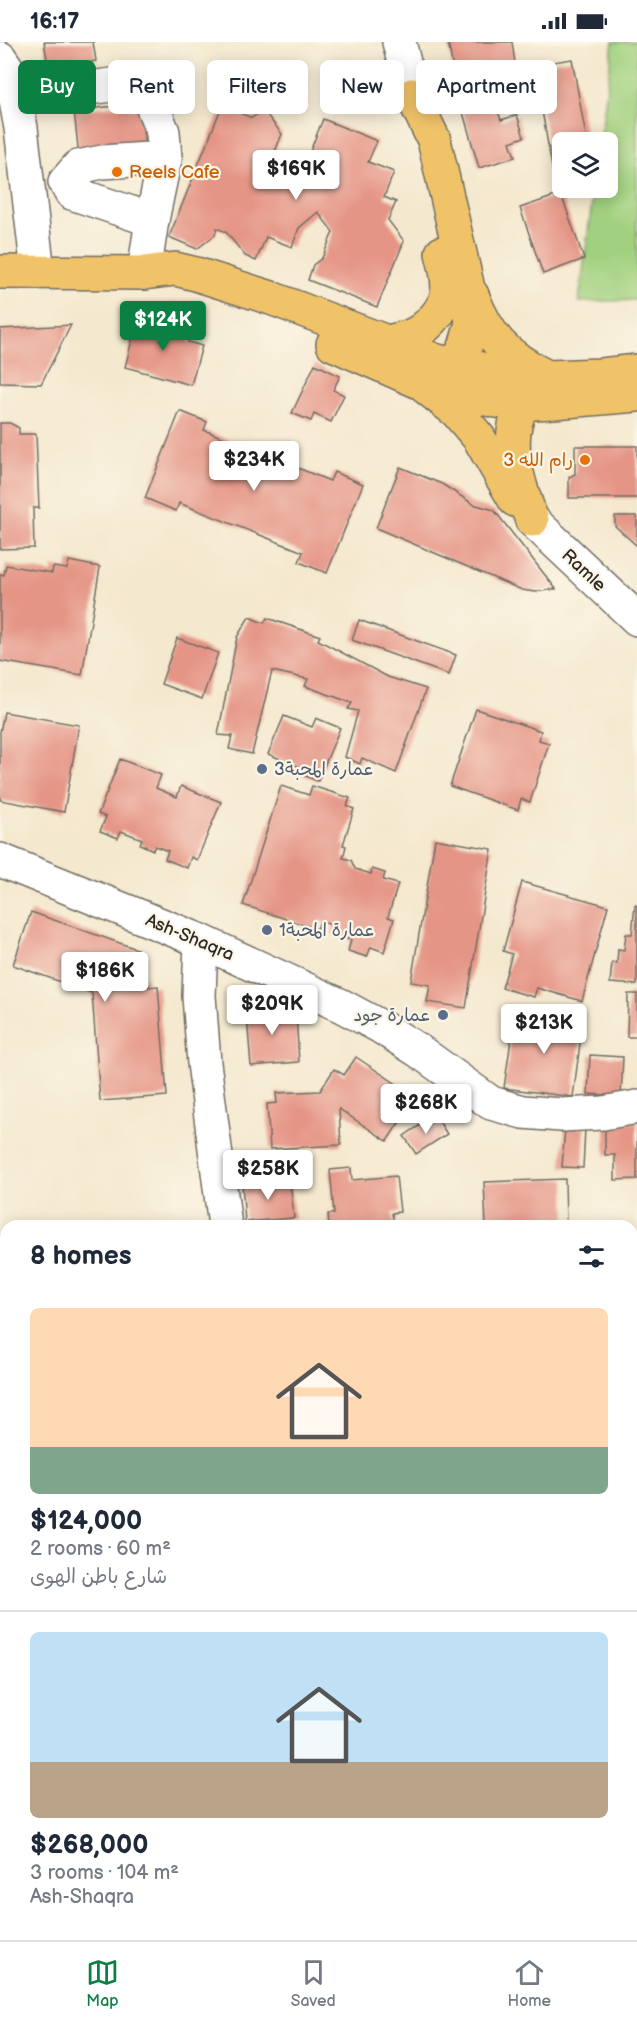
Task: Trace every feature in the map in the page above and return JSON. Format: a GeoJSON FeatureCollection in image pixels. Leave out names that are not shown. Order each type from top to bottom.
{"type":"FeatureCollection","features":[{"type":"Feature","properties":{"kind":"main road"},"geometry":{"type":"LineString","coordinates":[[412,95],[434,140],[468,284],[483,323],[509,354],[547,377]]}},
{"type":"Feature","properties":{"kind":"main road"},"geometry":{"type":"LineString","coordinates":[[387,342],[411,336],[421,330],[441,308],[447,295],[448,278],[417,143],[412,95]]}},
{"type":"Feature","properties":{"kind":"main road"},"geometry":{"type":"LineString","coordinates":[[0,272],[144,273],[175,268],[271,298],[437,361],[547,377],[637,371]]}},
{"type":"Feature","properties":{"kind":"main road"},"geometry":{"type":"LineString","coordinates":[[144,273],[303,330],[419,382],[464,395],[514,404],[637,394]]}},
{"type":"Feature","properties":{"kind":"main road"},"geometry":{"type":"LineString","coordinates":[[419,382],[438,376],[456,364],[465,347],[471,323],[468,284]]}},
{"type":"Feature","properties":{"kind":"main road"},"geometry":{"type":"LineString","coordinates":[[532,520],[520,488],[513,434],[515,421],[524,403],[535,394],[547,377]]}},
{"type":"Feature","properties":{"kind":"main road"},"geometry":{"type":"LineString","coordinates":[[419,382],[456,411],[479,438],[511,495],[532,520]]}},
{"type":"Feature","properties":{"kind":"street"},"geometry":{"type":"LineString","coordinates":[[399,42],[412,95]]}},
{"type":"Feature","properties":{"kind":"street"},"geometry":{"type":"LineString","coordinates":[[0,58],[10,74],[21,128],[38,272]]}},
{"type":"Feature","properties":{"kind":"street"},"geometry":{"type":"LineString","coordinates":[[15,97],[129,83],[147,93],[163,132],[165,159],[144,273]]}},
{"type":"Feature","properties":{"kind":"street"},"geometry":{"type":"LineString","coordinates":[[152,220],[72,193],[65,182],[78,166],[102,162],[165,159]]}},
{"type":"Feature","properties":{"kind":"street","name":"Ramle"},"geometry":{"type":"LineString","coordinates":[[532,520],[637,619]]}},
{"type":"Feature","properties":{"kind":"street","name":"Ash-Shaqra"},"geometry":{"type":"LineString","coordinates":[[0,860],[201,940],[342,1006],[419,1051],[491,1103],[523,1112],[561,1115],[603,1113],[637,1107]]}},
{"type":"Feature","properties":{"kind":"street"},"geometry":{"type":"LineString","coordinates":[[201,940],[199,996],[204,1063],[224,1220]]}},
{"type":"Feature","properties":{"kind":"green space"},"geometry":{"type":"Polygon","coordinates":[[[613,42],[637,42],[637,300],[579,302],[593,198],[618,198],[618,132],[601,132],[613,42]]]}},
{"type":"Feature","properties":{"kind":"building"},"geometry":{"type":"Polygon","coordinates":[[[44,42],[93,42],[96,60],[47,60],[44,42]]]}},
{"type":"Feature","properties":{"kind":"building"},"geometry":{"type":"Polygon","coordinates":[[[448,42],[512,42],[515,60],[451,60],[448,42]]]}},
{"type":"Feature","properties":{"kind":"building"},"geometry":{"type":"Polygon","coordinates":[[[572,59],[585,132],[552,132],[552,167],[543,114],[557,114],[557,61],[572,59]]]}},
{"type":"Feature","properties":{"kind":"building"},"geometry":{"type":"Polygon","coordinates":[[[108,107],[108,114],[141,114],[145,150],[79,157],[74,114],[96,114],[96,108],[108,107]]]}},
{"type":"Feature","properties":{"kind":"building"},"geometry":{"type":"Polygon","coordinates":[[[219,114],[242,114],[252,118],[258,114],[266,114],[282,134],[266,174],[296,186],[323,119],[377,141],[368,162],[394,172],[384,197],[396,202],[388,220],[404,241],[377,307],[308,280],[313,265],[322,258],[333,232],[318,212],[299,228],[292,247],[266,237],[256,261],[245,256],[226,232],[217,228],[215,235],[197,249],[169,237],[219,114]]]}},
{"type":"Feature","properties":{"kind":"building"},"geometry":{"type":"Polygon","coordinates":[[[463,114],[499,114],[501,120],[517,115],[524,137],[510,142],[515,157],[479,168],[463,114]]]}},
{"type":"Feature","properties":{"kind":"building"},"geometry":{"type":"Polygon","coordinates":[[[552,197],[562,198],[584,259],[543,274],[520,208],[552,197]]]}},
{"type":"Feature","properties":{"kind":"building"},"geometry":{"type":"Polygon","coordinates":[[[138,318],[191,332],[188,342],[202,346],[191,385],[125,367],[138,318]]]}},
{"type":"Feature","properties":{"kind":"building"},"geometry":{"type":"Polygon","coordinates":[[[71,325],[41,384],[0,383],[0,329],[71,325]]]}},
{"type":"Feature","properties":{"kind":"building"},"geometry":{"type":"Polygon","coordinates":[[[315,364],[340,376],[333,390],[344,395],[331,422],[314,414],[311,421],[292,413],[315,364]]]}},
{"type":"Feature","properties":{"kind":"building"},"geometry":{"type":"Polygon","coordinates":[[[180,411],[207,422],[204,430],[330,481],[334,472],[363,484],[327,573],[299,562],[303,552],[179,503],[176,511],[145,498],[180,411]]]}},
{"type":"Feature","properties":{"kind":"building"},"geometry":{"type":"Polygon","coordinates":[[[0,423],[10,423],[19,428],[19,434],[36,434],[39,508],[33,508],[34,548],[0,549],[0,423]]]}},
{"type":"Feature","properties":{"kind":"building"},"geometry":{"type":"Polygon","coordinates":[[[575,446],[637,446],[637,498],[569,498],[569,477],[575,474],[575,446]]]}},
{"type":"Feature","properties":{"kind":"building"},"geometry":{"type":"Polygon","coordinates":[[[400,467],[442,484],[473,504],[494,510],[556,589],[535,592],[522,590],[376,528],[400,467]]]}},
{"type":"Feature","properties":{"kind":"building"},"geometry":{"type":"Polygon","coordinates":[[[615,516],[637,516],[637,546],[615,526],[615,516]]]}},
{"type":"Feature","properties":{"kind":"building"},"geometry":{"type":"Polygon","coordinates":[[[69,561],[100,567],[82,675],[0,661],[0,574],[4,575],[6,565],[52,573],[53,567],[67,569],[69,561]]]}},
{"type":"Feature","properties":{"kind":"building"},"geometry":{"type":"Polygon","coordinates":[[[249,617],[264,623],[267,618],[320,636],[318,640],[388,677],[426,689],[396,773],[362,758],[360,764],[345,757],[358,711],[348,709],[352,703],[305,686],[308,679],[272,671],[252,754],[229,749],[232,736],[218,735],[237,637],[249,617]]]}},
{"type":"Feature","properties":{"kind":"building"},"geometry":{"type":"Polygon","coordinates":[[[359,620],[456,655],[449,675],[352,640],[359,620]]]}},
{"type":"Feature","properties":{"kind":"building"},"geometry":{"type":"Polygon","coordinates":[[[177,638],[218,653],[202,699],[161,684],[177,638]]]}},
{"type":"Feature","properties":{"kind":"building"},"geometry":{"type":"Polygon","coordinates":[[[476,709],[541,731],[539,740],[549,743],[530,802],[521,799],[518,810],[450,786],[476,709]]]}},
{"type":"Feature","properties":{"kind":"building"},"geometry":{"type":"Polygon","coordinates":[[[4,712],[79,725],[64,812],[0,800],[0,732],[4,712]]]}},
{"type":"Feature","properties":{"kind":"building"},"geometry":{"type":"Polygon","coordinates":[[[284,716],[312,727],[316,718],[340,728],[318,781],[296,772],[298,766],[268,754],[284,716]]]}},
{"type":"Feature","properties":{"kind":"building"},"geometry":{"type":"Polygon","coordinates":[[[120,759],[161,775],[156,788],[177,797],[181,786],[221,802],[197,860],[191,857],[187,868],[165,859],[168,851],[155,846],[153,850],[140,844],[142,839],[121,831],[118,838],[100,831],[106,817],[98,814],[120,759]]]}},
{"type":"Feature","properties":{"kind":"building"},"geometry":{"type":"Polygon","coordinates":[[[281,786],[309,795],[312,786],[350,798],[347,806],[354,809],[343,845],[346,846],[343,858],[351,860],[355,869],[371,874],[372,869],[385,873],[383,880],[398,884],[388,917],[394,919],[384,952],[371,947],[367,957],[348,951],[351,940],[332,934],[334,926],[320,921],[317,929],[243,905],[281,786]]]}},
{"type":"Feature","properties":{"kind":"building"},"geometry":{"type":"Polygon","coordinates":[[[435,839],[492,849],[466,1008],[427,1002],[430,985],[411,982],[435,839]]]}},
{"type":"Feature","properties":{"kind":"building"},"geometry":{"type":"Polygon","coordinates":[[[522,882],[608,906],[582,1001],[537,988],[534,997],[502,988],[512,954],[503,951],[522,882]]]}},
{"type":"Feature","properties":{"kind":"building"},"geometry":{"type":"Polygon","coordinates":[[[635,905],[637,906],[637,985],[610,983],[612,963],[617,963],[618,949],[624,950],[626,934],[632,934],[635,905]]]}},
{"type":"Feature","properties":{"kind":"building"},"geometry":{"type":"Polygon","coordinates":[[[31,912],[137,949],[139,978],[147,977],[148,987],[158,986],[167,1096],[100,1101],[92,993],[13,965],[31,912]]]}},
{"type":"Feature","properties":{"kind":"building"},"geometry":{"type":"Polygon","coordinates":[[[628,994],[637,994],[637,1037],[627,1037],[628,994]]]}},
{"type":"Feature","properties":{"kind":"building"},"geometry":{"type":"Polygon","coordinates":[[[264,1004],[269,1010],[283,1007],[296,1014],[299,1062],[251,1066],[246,1005],[264,1004]]]}},
{"type":"Feature","properties":{"kind":"building"},"geometry":{"type":"Polygon","coordinates":[[[515,1012],[583,1021],[573,1097],[504,1088],[515,1012]]]}},
{"type":"Feature","properties":{"kind":"building"},"geometry":{"type":"Polygon","coordinates":[[[590,1055],[623,1057],[621,1096],[588,1094],[590,1055]]]}},
{"type":"Feature","properties":{"kind":"building"},"geometry":{"type":"Polygon","coordinates":[[[356,1057],[416,1097],[387,1141],[339,1109],[341,1145],[270,1149],[267,1104],[277,1103],[276,1093],[320,1091],[334,1069],[344,1075],[356,1057]]]}},
{"type":"Feature","properties":{"kind":"building"},"geometry":{"type":"Polygon","coordinates":[[[435,1115],[447,1134],[416,1154],[404,1136],[435,1115]]]}},
{"type":"Feature","properties":{"kind":"building"},"geometry":{"type":"Polygon","coordinates":[[[605,1122],[637,1122],[637,1179],[615,1180],[615,1155],[605,1155],[605,1122]]]}},
{"type":"Feature","properties":{"kind":"building"},"geometry":{"type":"Polygon","coordinates":[[[565,1127],[585,1128],[583,1168],[562,1167],[565,1127]]]}},
{"type":"Feature","properties":{"kind":"building"},"geometry":{"type":"Polygon","coordinates":[[[351,1168],[352,1180],[396,1176],[400,1212],[392,1213],[393,1220],[328,1220],[328,1214],[334,1214],[330,1170],[351,1168]]]}},
{"type":"Feature","properties":{"kind":"building"},"geometry":{"type":"Polygon","coordinates":[[[290,1179],[294,1218],[245,1220],[242,1183],[290,1179]]]}},
{"type":"Feature","properties":{"kind":"building"},"geometry":{"type":"Polygon","coordinates":[[[565,1179],[566,1220],[486,1220],[484,1182],[565,1179]]]}},
{"type":"Feature","properties":{"kind":"place","name":"Reels Cafe"},"geometry":{"type":"Point","coordinates":[117,172]}},
{"type":"Feature","properties":{"kind":"place","name":"3 رام الله"},"geometry":{"type":"Point","coordinates":[585,460]}},
{"type":"Feature","properties":{"kind":"place","name":"عمارة المحبة3"},"geometry":{"type":"Point","coordinates":[262,769]}},
{"type":"Feature","properties":{"kind":"place","name":"عمارة المحبة1"},"geometry":{"type":"Point","coordinates":[267,930]}},
{"type":"Feature","properties":{"kind":"place","name":"عمارة جود"},"geometry":{"type":"Point","coordinates":[443,1015]}}]}
